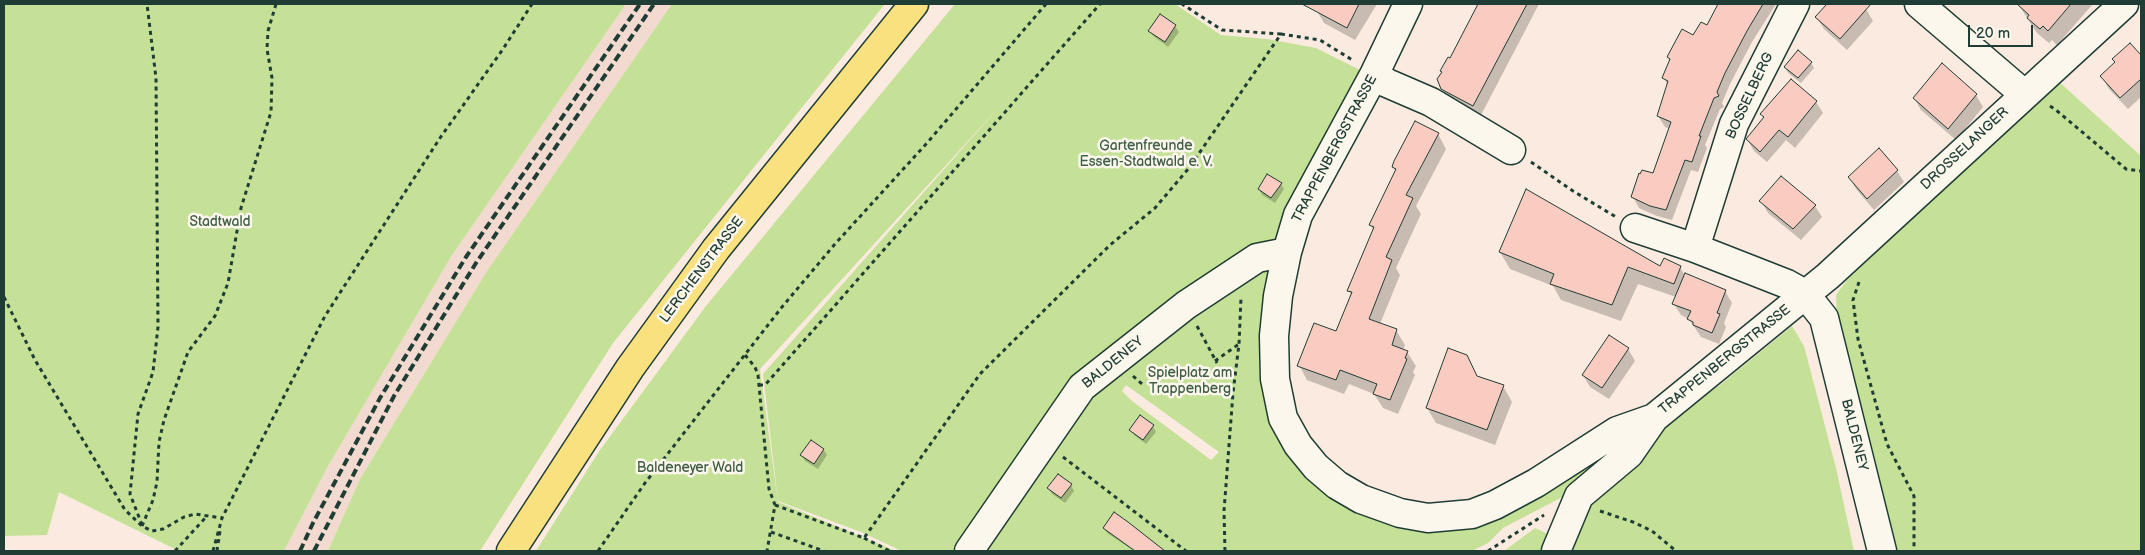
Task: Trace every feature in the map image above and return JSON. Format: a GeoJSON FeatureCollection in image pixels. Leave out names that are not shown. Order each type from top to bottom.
{"type":"FeatureCollection","features":[{"type":"Feature","properties":{"kind":"main road","name":"LERCHENSTRASSE"},"geometry":{"type":"LineString","coordinates":[[511,551],[630,368],[716,249],[914,4]]}},
{"type":"Feature","properties":{"kind":"street","name":"TRAPPENBERGSTRASSE"},"geometry":{"type":"LineString","coordinates":[[1408,4],[1374,75],[1298,215],[1287,252],[1278,296],[1274,336],[1275,379],[1280,407],[1290,432],[1307,458],[1327,478],[1361,499],[1400,513],[1428,518],[1450,517],[1481,511],[1514,495],[1617,431],[1654,418],[1805,294]]}},
{"type":"Feature","properties":{"kind":"street","name":"BOSSELBERG"},"geometry":{"type":"LineString","coordinates":[[1695,248],[1734,124],[1795,4]]}},
{"type":"Feature","properties":{"kind":"street"},"geometry":{"type":"LineString","coordinates":[[1919,4],[2035,100]]}},
{"type":"Feature","properties":{"kind":"street","name":"DROSSELANGER"},"geometry":{"type":"LineString","coordinates":[[1805,294],[2035,100],[2091,36],[2124,4]]}},
{"type":"Feature","properties":{"kind":"street"},"geometry":{"type":"LineString","coordinates":[[1374,75],[1431,102],[1511,150]]}},
{"type":"Feature","properties":{"kind":"street"},"geometry":{"type":"LineString","coordinates":[[1635,228],[1695,248],[1788,284],[1805,294]]}},
{"type":"Feature","properties":{"kind":"street","name":"BALDENEY"},"geometry":{"type":"LineString","coordinates":[[969,551],[1042,442],[1082,387],[1186,306],[1257,258],[1287,252]]}},
{"type":"Feature","properties":{"kind":"street","name":"BALDENEY"},"geometry":{"type":"LineString","coordinates":[[1805,294],[1824,318],[1882,551]]}},
{"type":"Feature","properties":{"kind":"street"},"geometry":{"type":"LineString","coordinates":[[1556,551],[1579,496],[1629,454],[1654,418]]}},
{"type":"Feature","properties":{"kind":"path"},"geometry":{"type":"LineString","coordinates":[[142,526],[130,494],[138,414],[153,372],[158,327],[156,78],[146,4]]}},
{"type":"Feature","properties":{"kind":"path"},"geometry":{"type":"LineString","coordinates":[[142,526],[153,500],[157,482],[159,442],[164,420],[188,352],[215,316],[228,283],[241,208],[271,112],[272,78],[267,50],[268,31],[276,4]]}},
{"type":"Feature","properties":{"kind":"path"},"geometry":{"type":"LineString","coordinates":[[212,551],[222,518],[325,316],[440,138],[503,49],[532,4]]}},
{"type":"Feature","properties":{"kind":"path"},"geometry":{"type":"LineString","coordinates":[[598,551],[646,484],[745,355],[835,244],[926,143],[1046,4]]}},
{"type":"Feature","properties":{"kind":"path"},"geometry":{"type":"LineString","coordinates":[[760,385],[765,385],[1100,4]]}},
{"type":"Feature","properties":{"kind":"path"},"geometry":{"type":"LineString","coordinates":[[1182,4],[1222,30],[1281,34],[1320,40],[1374,75]]}},
{"type":"Feature","properties":{"kind":"path"},"geometry":{"type":"LineString","coordinates":[[864,538],[980,374],[1110,245],[1155,208],[1189,168],[1281,34]]}},
{"type":"Feature","properties":{"kind":"path"},"geometry":{"type":"LineString","coordinates":[[2035,100],[2052,106],[2126,169],[2141,171]]}},
{"type":"Feature","properties":{"kind":"path"},"geometry":{"type":"LineString","coordinates":[[1511,150],[1545,170],[1573,192],[1635,228]]}},
{"type":"Feature","properties":{"kind":"path"},"geometry":{"type":"LineString","coordinates":[[1862,278],[1853,300],[1858,339],[1887,444],[1914,496],[1914,551]]}},
{"type":"Feature","properties":{"kind":"path"},"geometry":{"type":"LineString","coordinates":[[1225,551],[1224,511],[1232,393],[1239,344],[1240,300],[1244,291]]}},
{"type":"Feature","properties":{"kind":"path"},"geometry":{"type":"LineString","coordinates":[[4,297],[36,360],[125,510],[142,526],[152,531],[163,529],[184,517],[195,514],[222,518]]}},
{"type":"Feature","properties":{"kind":"path"},"geometry":{"type":"LineString","coordinates":[[1186,306],[1216,362],[1239,344]]}},
{"type":"Feature","properties":{"kind":"path"},"geometry":{"type":"LineString","coordinates":[[745,355],[755,367],[760,385],[760,409],[769,489],[775,505],[767,551]]}},
{"type":"Feature","properties":{"kind":"path"},"geometry":{"type":"LineString","coordinates":[[1042,442],[1186,551]]}},
{"type":"Feature","properties":{"kind":"path"},"geometry":{"type":"LineString","coordinates":[[1579,496],[1601,511],[1652,531],[1676,551]]}},
{"type":"Feature","properties":{"kind":"path"},"geometry":{"type":"LineString","coordinates":[[775,505],[864,538],[890,551]]}},
{"type":"Feature","properties":{"kind":"path"},"geometry":{"type":"LineString","coordinates":[[1488,551],[1545,514]]}},
{"type":"Feature","properties":{"kind":"path"},"geometry":{"type":"LineString","coordinates":[[175,551],[208,516]]}},
{"type":"Feature","properties":{"kind":"path"},"geometry":{"type":"LineString","coordinates":[[217,551],[222,518]]}},
{"type":"Feature","properties":{"kind":"path"},"geometry":{"type":"LineString","coordinates":[[771,532],[824,551]]}},
{"type":"Feature","properties":{"kind":"shaded area"},"geometry":{"type":"Polygon","coordinates":[[[626,4],[672,4],[487,271],[360,479],[328,551],[284,551],[328,466],[452,255],[626,4]]]}},
{"type":"Feature","properties":{"kind":"green space","name":"Stadtwald"},"geometry":{"type":"Polygon","coordinates":[[[4,4],[626,4],[452,255],[328,466],[284,551],[179,551],[59,492],[47,535],[4,536],[4,4]]]}},
{"type":"Feature","properties":{"kind":"green space"},"geometry":{"type":"Polygon","coordinates":[[[672,4],[885,4],[613,343],[480,551],[328,551],[360,479],[487,271],[672,4]]]}},
{"type":"Feature","properties":{"kind":"green space"},"geometry":{"type":"Polygon","coordinates":[[[955,4],[1175,4],[1221,35],[1267,39],[1316,48],[1364,72],[1281,258],[1274,295],[1295,447],[1427,523],[1636,436],[1572,492],[1503,528],[1488,543],[1472,551],[902,551],[861,532],[778,501],[763,374],[1000,106],[760,369],[778,502],[896,551],[536,551],[600,450],[706,306],[955,4]],[[1126,385],[1122,391],[1132,401],[1211,460],[1219,452],[1126,385]]]}},
{"type":"Feature","properties":{"kind":"green space"},"geometry":{"type":"Polygon","coordinates":[[[2057,80],[2141,156],[2141,551],[1892,551],[1838,340],[1836,295],[1847,280],[2057,80]]]}},
{"type":"Feature","properties":{"kind":"green space"},"geometry":{"type":"Polygon","coordinates":[[[1792,326],[1804,346],[1836,468],[1854,551],[1562,551],[1574,521],[1662,425],[1720,385],[1792,326]]]}},
{"type":"Feature","properties":{"kind":"green space"},"geometry":{"type":"Polygon","coordinates":[[[1535,528],[1552,536],[1547,551],[1504,551],[1535,528]]]}},
{"type":"Feature","properties":{"kind":"building"},"geometry":{"type":"Polygon","coordinates":[[[1302,4],[1359,4],[1347,28],[1302,4]]]}},
{"type":"Feature","properties":{"kind":"building"},"geometry":{"type":"Polygon","coordinates":[[[1478,4],[1527,4],[1473,106],[1441,89],[1437,79],[1478,4]]]}},
{"type":"Feature","properties":{"kind":"building"},"geometry":{"type":"Polygon","coordinates":[[[1718,4],[1763,4],[1725,73],[1717,92],[1719,96],[1714,98],[1699,136],[1701,136],[1692,162],[1685,160],[1666,210],[1650,206],[1631,197],[1639,173],[1642,170],[1653,173],[1671,122],[1657,116],[1668,81],[1662,78],[1670,59],[1667,57],[1682,29],[1693,35],[1701,22],[1707,25],[1718,4]]]}},
{"type":"Feature","properties":{"kind":"building"},"geometry":{"type":"Polygon","coordinates":[[[1827,4],[1871,4],[1840,39],[1815,17],[1827,4]]]}},
{"type":"Feature","properties":{"kind":"building"},"geometry":{"type":"Polygon","coordinates":[[[2017,4],[2071,4],[2048,31],[2043,26],[2040,29],[2027,18],[2029,15],[2017,4]]]}},
{"type":"Feature","properties":{"kind":"building"},"geometry":{"type":"Polygon","coordinates":[[[1160,14],[1176,25],[1165,42],[1148,31],[1160,14]]]}},
{"type":"Feature","properties":{"kind":"building"},"geometry":{"type":"Polygon","coordinates":[[[2130,43],[2141,55],[2141,79],[2120,98],[2100,76],[2115,62],[2112,59],[2130,43]]]}},
{"type":"Feature","properties":{"kind":"building"},"geometry":{"type":"Polygon","coordinates":[[[1798,50],[1812,62],[1798,78],[1784,67],[1798,50]]]}},
{"type":"Feature","properties":{"kind":"building"},"geometry":{"type":"Polygon","coordinates":[[[1942,63],[1977,94],[1948,129],[1913,98],[1942,63]]]}},
{"type":"Feature","properties":{"kind":"building"},"geometry":{"type":"Polygon","coordinates":[[[1791,79],[1817,101],[1788,137],[1779,130],[1760,152],[1746,139],[1764,117],[1760,114],[1791,79]]]}},
{"type":"Feature","properties":{"kind":"building"},"geometry":{"type":"Polygon","coordinates":[[[1415,121],[1439,133],[1406,195],[1413,198],[1386,257],[1392,260],[1369,319],[1397,329],[1392,345],[1408,351],[1405,358],[1407,359],[1390,400],[1373,394],[1377,384],[1340,370],[1336,380],[1297,366],[1314,323],[1336,331],[1352,292],[1347,291],[1374,227],[1369,225],[1396,169],[1392,167],[1394,161],[1415,121]]]}},
{"type":"Feature","properties":{"kind":"building"},"geometry":{"type":"Polygon","coordinates":[[[1879,148],[1898,170],[1867,199],[1848,177],[1879,148]]]}},
{"type":"Feature","properties":{"kind":"building"},"geometry":{"type":"Polygon","coordinates":[[[1267,174],[1282,183],[1271,198],[1258,189],[1267,174]]]}},
{"type":"Feature","properties":{"kind":"building"},"geometry":{"type":"Polygon","coordinates":[[[1781,176],[1816,205],[1793,229],[1759,201],[1781,176]]]}},
{"type":"Feature","properties":{"kind":"building"},"geometry":{"type":"Polygon","coordinates":[[[1526,189],[1660,266],[1664,258],[1681,266],[1674,284],[1628,267],[1612,305],[1550,284],[1554,274],[1499,252],[1526,189]]]}},
{"type":"Feature","properties":{"kind":"building"},"geometry":{"type":"Polygon","coordinates":[[[1685,273],[1726,290],[1717,313],[1720,314],[1712,333],[1693,325],[1693,322],[1687,319],[1691,311],[1672,304],[1685,273]]]}},
{"type":"Feature","properties":{"kind":"building"},"geometry":{"type":"Polygon","coordinates":[[[1609,335],[1629,348],[1602,388],[1582,375],[1609,335]]]}},
{"type":"Feature","properties":{"kind":"building"},"geometry":{"type":"Polygon","coordinates":[[[1448,348],[1467,355],[1477,376],[1504,385],[1487,430],[1426,408],[1448,348]]]}},
{"type":"Feature","properties":{"kind":"building"},"geometry":{"type":"Polygon","coordinates":[[[1140,415],[1154,425],[1143,440],[1129,430],[1140,415]]]}},
{"type":"Feature","properties":{"kind":"building"},"geometry":{"type":"Polygon","coordinates":[[[811,440],[824,449],[814,464],[800,455],[811,440]]]}},
{"type":"Feature","properties":{"kind":"building"},"geometry":{"type":"Polygon","coordinates":[[[1058,474],[1072,484],[1061,498],[1047,488],[1058,474]]]}},
{"type":"Feature","properties":{"kind":"building"},"geometry":{"type":"Polygon","coordinates":[[[1114,512],[1165,551],[1135,551],[1103,528],[1114,512]]]}},
{"type":"Feature","properties":{"kind":"railway"},"geometry":{"type":"LineString","coordinates":[[300,551],[380,398],[466,257],[640,4]]}},
{"type":"Feature","properties":{"kind":"railway"},"geometry":{"type":"LineString","coordinates":[[314,551],[394,396],[476,263],[654,4]]}},
{"type":"Feature","properties":{"kind":"park label","name":"Gartenfreunde Essen-Stadtwald e. V."},"geometry":{"type":"Point","coordinates":[1146,154]}},
{"type":"Feature","properties":{"kind":"park label","name":"Spielplatz am Trappenberg"},"geometry":{"type":"Point","coordinates":[1190,382]}},
{"type":"Feature","properties":{"kind":"park label","name":"Baldeneyer Wald"},"geometry":{"type":"Point","coordinates":[690,468]}}]}
